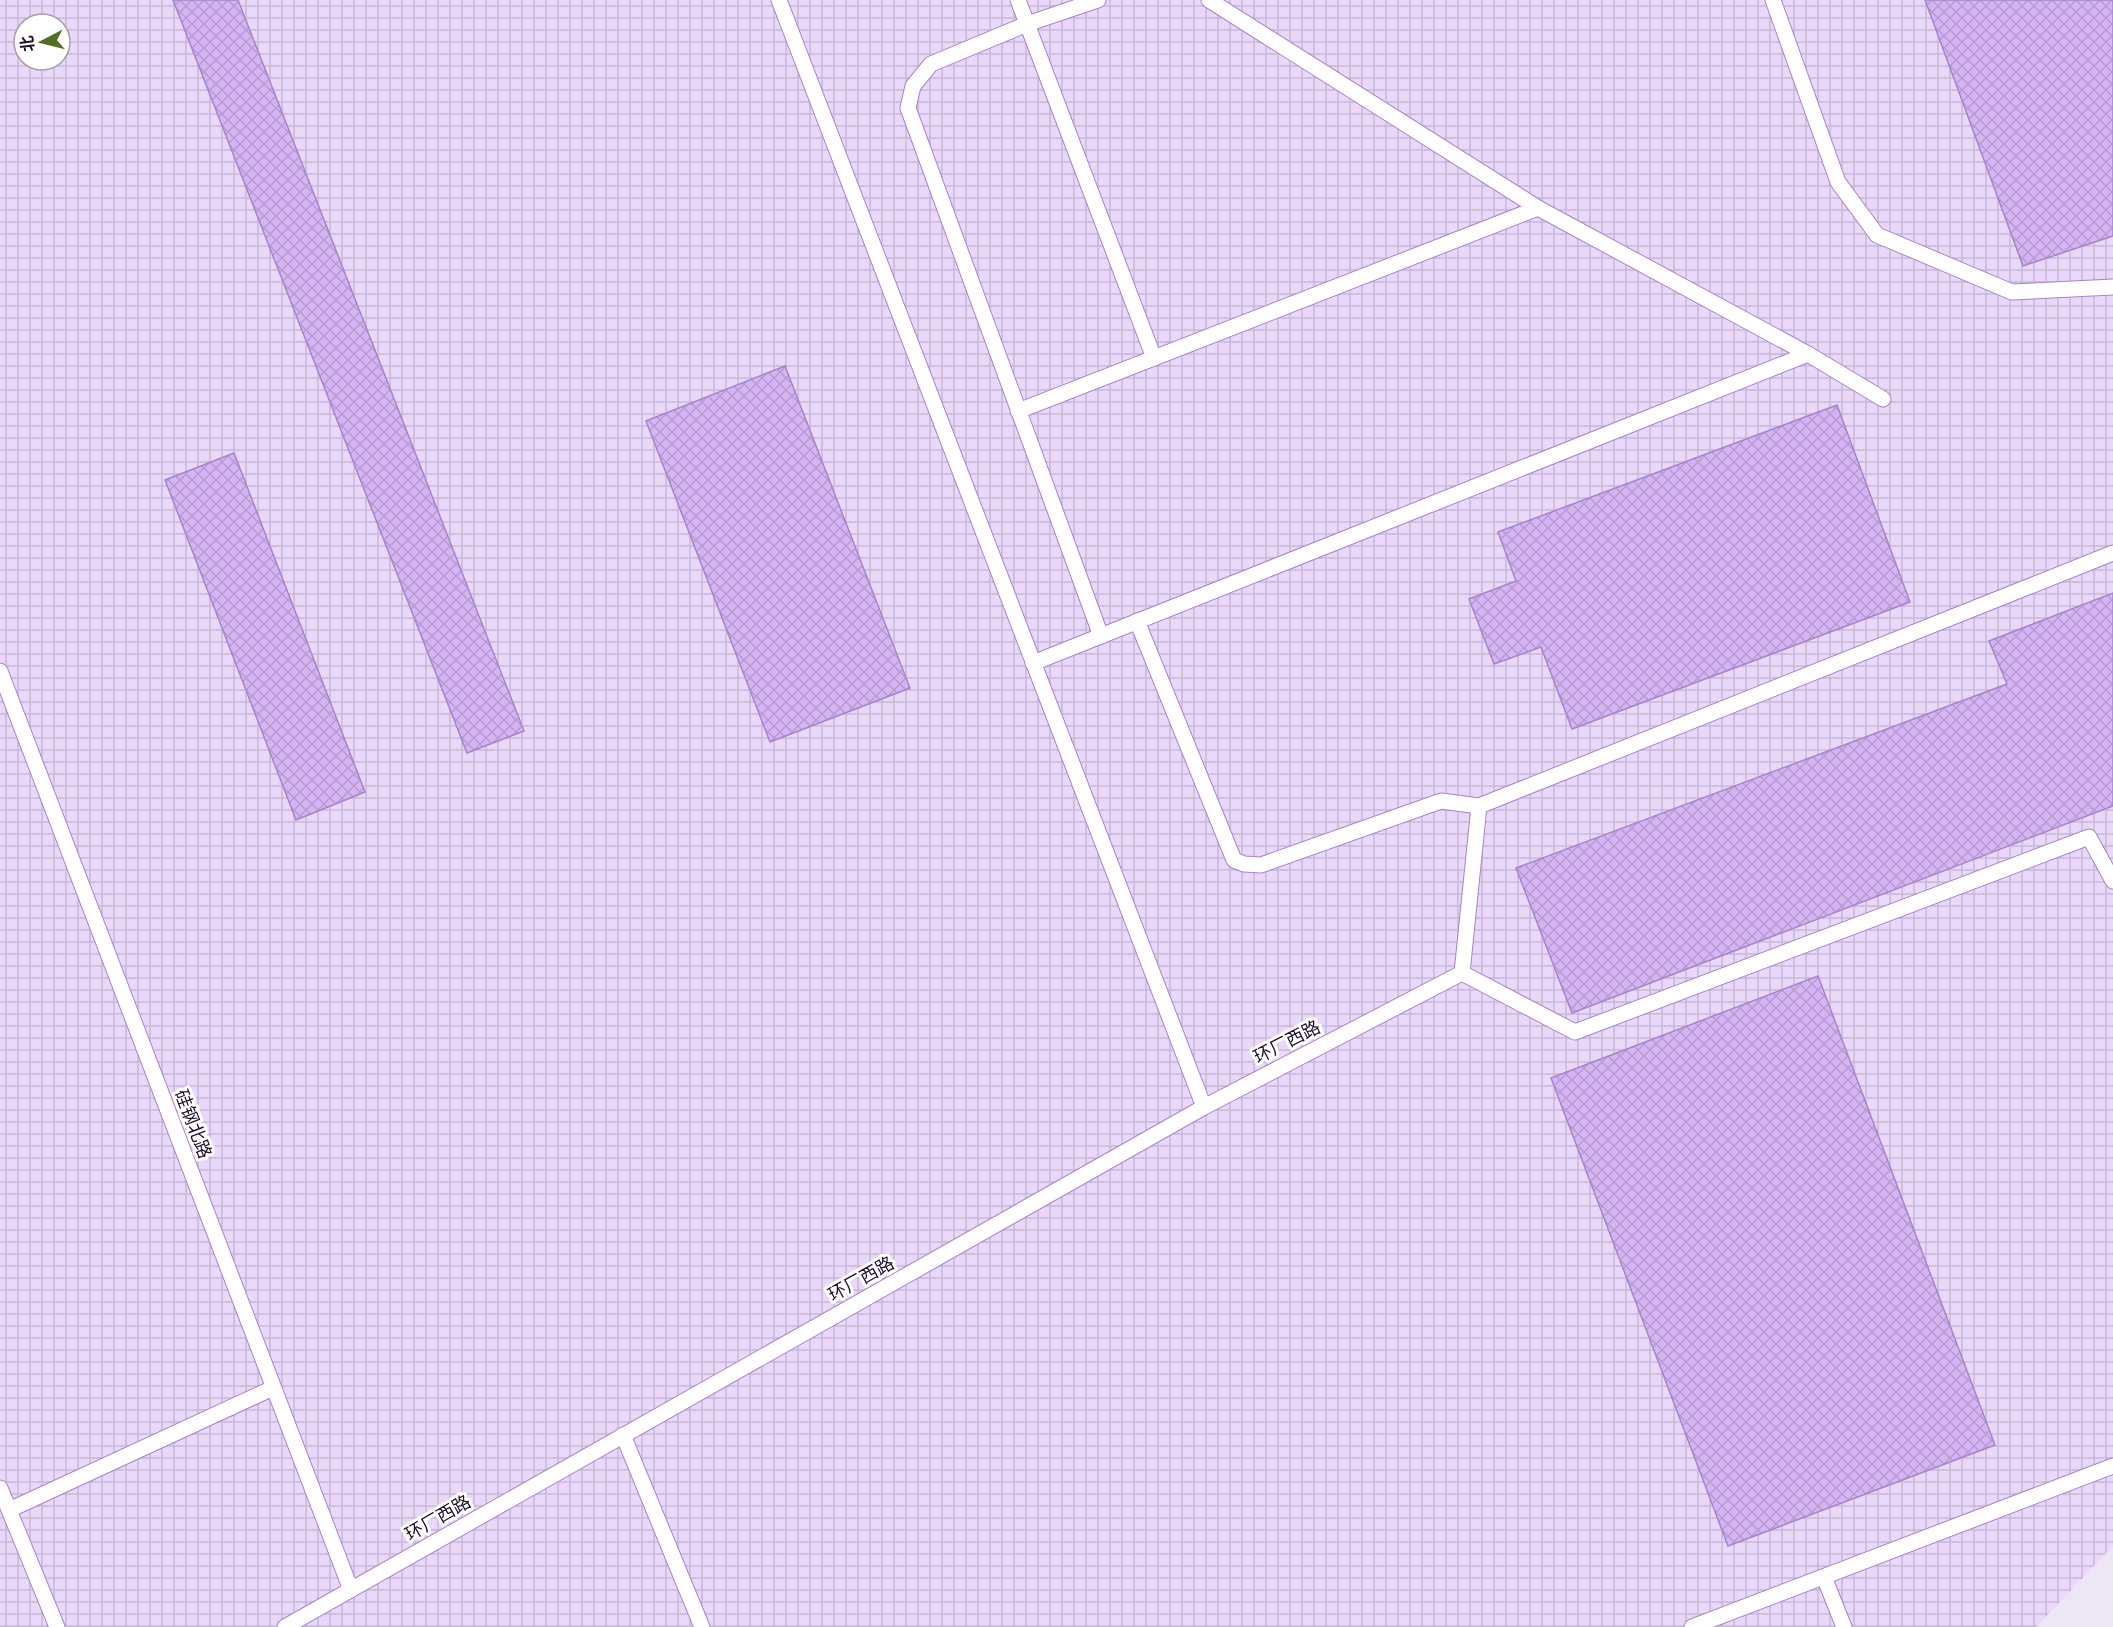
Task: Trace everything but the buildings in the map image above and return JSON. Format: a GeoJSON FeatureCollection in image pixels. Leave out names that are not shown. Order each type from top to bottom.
{"type":"FeatureCollection","features":[{"type":"Feature","properties":{"kind":"lane"},"geometry":{"type":"LineString","coordinates":[[779,0],[1204,1107]]}},
{"type":"Feature","properties":{"kind":"lane"},"geometry":{"type":"LineString","coordinates":[[1018,0],[1154,358]]}},
{"type":"Feature","properties":{"kind":"lane"},"geometry":{"type":"LineString","coordinates":[[1098,0],[1027,24],[931,64],[913,86],[908,108],[1101,636]]}},
{"type":"Feature","properties":{"kind":"lane"},"geometry":{"type":"LineString","coordinates":[[1209,0],[1538,208],[1808,354],[1883,399]]}},
{"type":"Feature","properties":{"kind":"lane"},"geometry":{"type":"LineString","coordinates":[[1773,0],[1838,182],[1877,235],[2012,292],[2113,287]]}},
{"type":"Feature","properties":{"kind":"lane"},"geometry":{"type":"LineString","coordinates":[[1018,411],[1538,208]]}},
{"type":"Feature","properties":{"kind":"lane"},"geometry":{"type":"LineString","coordinates":[[1033,663],[1808,354]]}},
{"type":"Feature","properties":{"kind":"lane"},"geometry":{"type":"LineString","coordinates":[[1137,621],[1234,860],[1261,866],[1441,801],[1479,806],[2113,553]]}},
{"type":"Feature","properties":{"kind":"lane","name":"硅钢北路"},"geometry":{"type":"LineString","coordinates":[[0,671],[351,1590]]}},
{"type":"Feature","properties":{"kind":"lane"},"geometry":{"type":"LineString","coordinates":[[1479,806],[1462,974],[1575,1032],[2089,837],[2113,881]]}},
{"type":"Feature","properties":{"kind":"lane","name":"环厂西路"},"geometry":{"type":"LineString","coordinates":[[285,1627],[1204,1107],[1462,974]]}},
{"type":"Feature","properties":{"kind":"lane"},"geometry":{"type":"LineString","coordinates":[[9,1510],[273,1388]]}},
{"type":"Feature","properties":{"kind":"lane"},"geometry":{"type":"LineString","coordinates":[[623,1436],[702,1627]]}},
{"type":"Feature","properties":{"kind":"lane"},"geometry":{"type":"LineString","coordinates":[[1692,1627],[2113,1466]]}},
{"type":"Feature","properties":{"kind":"lane"},"geometry":{"type":"LineString","coordinates":[[0,1488],[57,1627]]}},
{"type":"Feature","properties":{"kind":"lane"},"geometry":{"type":"LineString","coordinates":[[1824,1577],[1844,1627]]}},
{"type":"Feature","properties":{"kind":"shaded area"},"geometry":{"type":"Polygon","coordinates":[[[0,0],[2113,0],[2113,1546],[2036,1627],[0,1627],[0,0]]]}}]}
